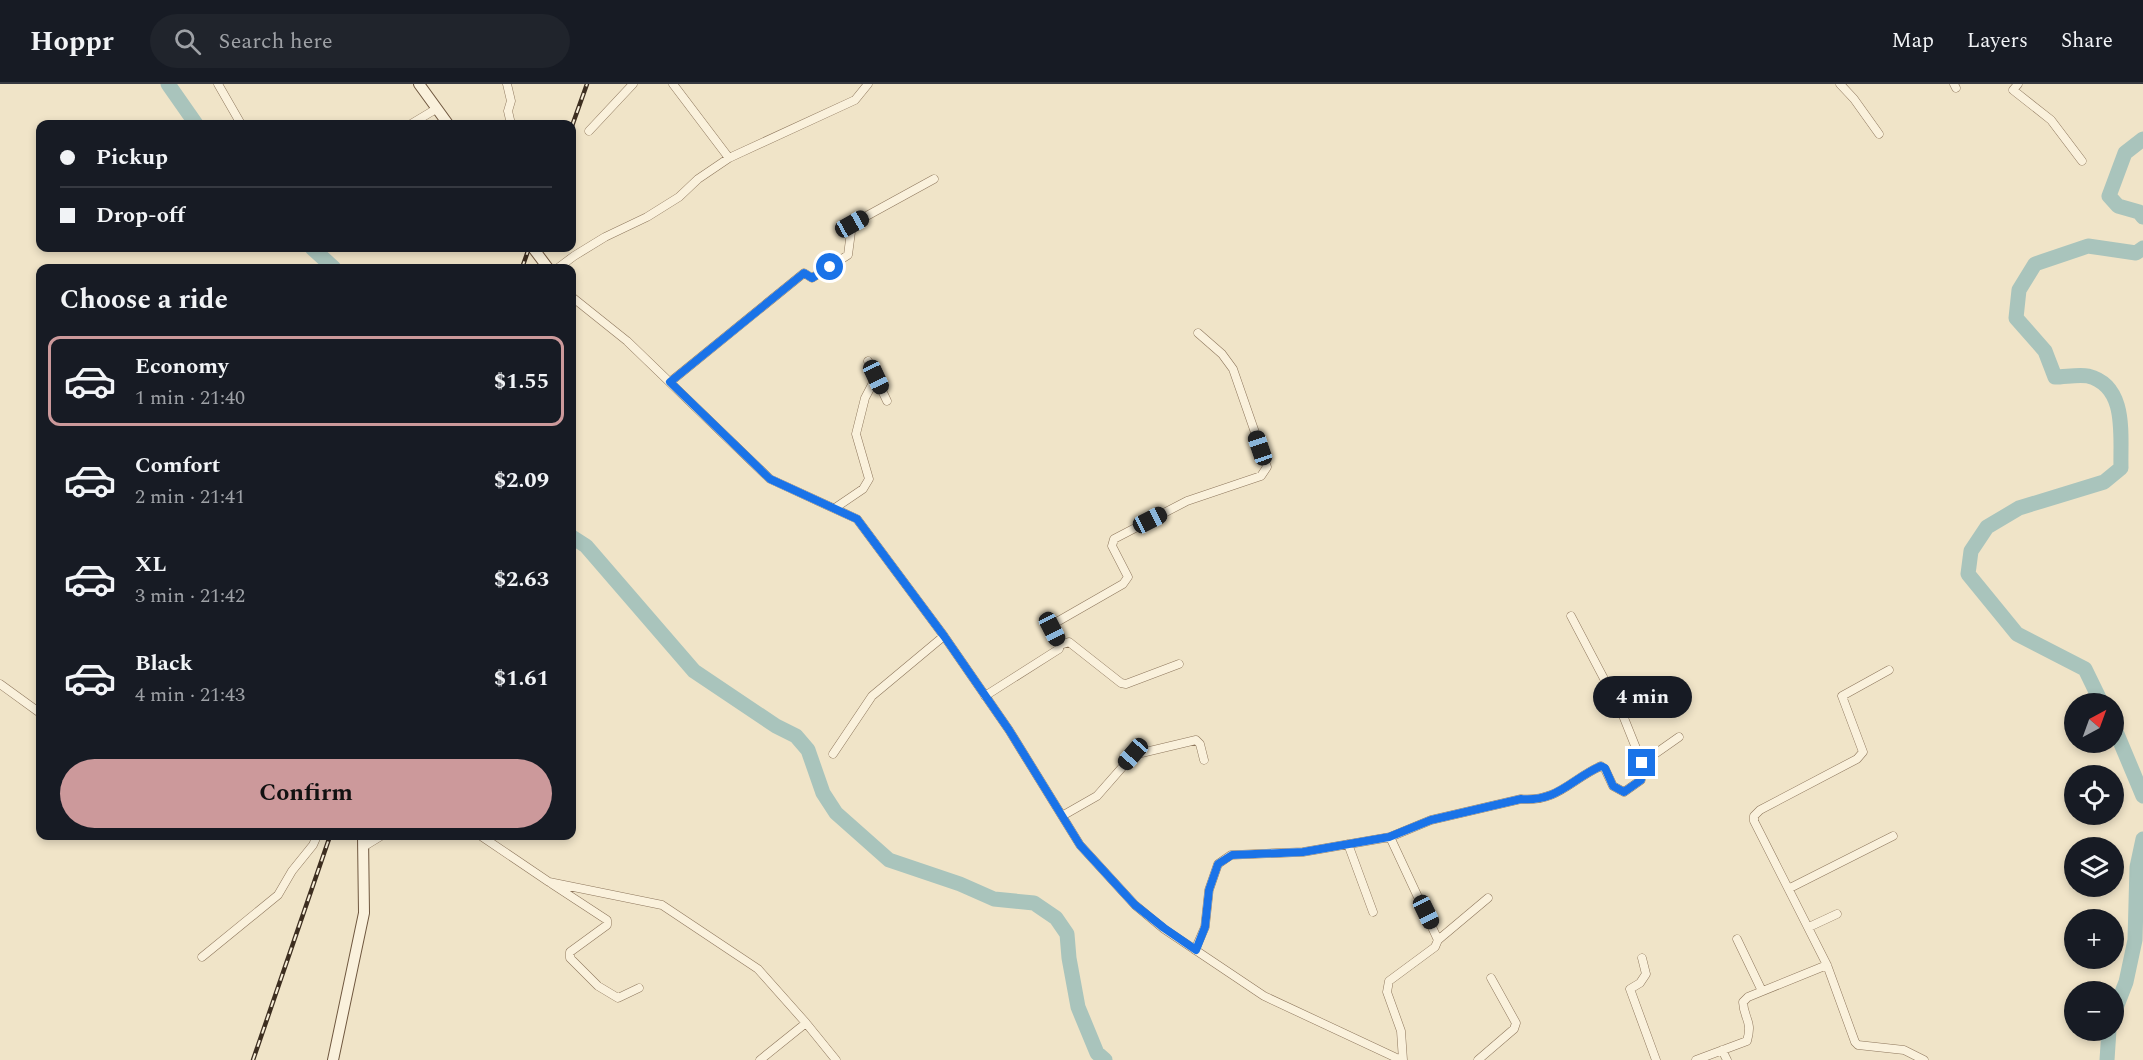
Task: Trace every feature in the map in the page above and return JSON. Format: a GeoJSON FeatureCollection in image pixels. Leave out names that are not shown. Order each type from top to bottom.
{"type":"FeatureCollection","features":[{"type":"Feature","properties":{"kind":"street"},"geometry":{"type":"LineString","coordinates":[[218,84],[239,120]]}},
{"type":"Feature","properties":{"kind":"street"},"geometry":{"type":"LineString","coordinates":[[419,84],[445,120]]}},
{"type":"Feature","properties":{"kind":"street"},"geometry":{"type":"LineString","coordinates":[[507,84],[511,101],[508,111],[511,120]]}},
{"type":"Feature","properties":{"kind":"street"},"geometry":{"type":"LineString","coordinates":[[589,130],[633,84]]}},
{"type":"Feature","properties":{"kind":"street"},"geometry":{"type":"LineString","coordinates":[[673,84],[729,158]]}},
{"type":"Feature","properties":{"kind":"street"},"geometry":{"type":"LineString","coordinates":[[563,264],[605,237],[646,217],[679,197],[698,179],[729,158],[855,100],[868,84]]}},
{"type":"Feature","properties":{"kind":"street"},"geometry":{"type":"LineString","coordinates":[[1840,84],[1854,99],[1879,134]]}},
{"type":"Feature","properties":{"kind":"street"},"geometry":{"type":"LineString","coordinates":[[2018,84],[2013,90],[2051,120],[2082,161]]}},
{"type":"Feature","properties":{"kind":"street"},"geometry":{"type":"LineString","coordinates":[[418,120],[436,109]]}},
{"type":"Feature","properties":{"kind":"street"},"geometry":{"type":"LineString","coordinates":[[670,382],[804,273],[812,278],[848,255],[852,224],[934,179]]}},
{"type":"Feature","properties":{"kind":"street"},"geometry":{"type":"LineString","coordinates":[[576,300],[627,341],[770,479],[857,519],[944,636],[1009,730],[1080,845],[1135,905],[1164,928],[1264,996],[1402,1060],[1401,1031],[1387,992],[1389,981],[1435,947],[1438,940],[1488,898]]}},
{"type":"Feature","properties":{"kind":"street"},"geometry":{"type":"LineString","coordinates":[[1060,645],[1052,629],[1055,623],[1123,584],[1128,577],[1112,546],[1114,539],[1187,501],[1261,476],[1267,467],[1233,369],[1222,354],[1198,333]]}},
{"type":"Feature","properties":{"kind":"street"},"geometry":{"type":"LineString","coordinates":[[868,361],[887,401]]}},
{"type":"Feature","properties":{"kind":"street"},"geometry":{"type":"LineString","coordinates":[[835,508],[863,489],[869,479],[856,434],[865,398],[876,377]]}},
{"type":"Feature","properties":{"kind":"street"},"geometry":{"type":"LineString","coordinates":[[1196,950],[1205,927],[1209,890],[1218,864],[1232,855],[1303,852],[1389,837],[1431,820],[1521,799],[1535,800],[1551,796],[1601,766],[1605,768],[1613,786],[1624,792],[1641,780],[1642,763],[1622,713],[1571,616]]}},
{"type":"Feature","properties":{"kind":"street"},"geometry":{"type":"LineString","coordinates":[[833,753],[872,696],[944,636]]}},
{"type":"Feature","properties":{"kind":"street"},"geometry":{"type":"LineString","coordinates":[[985,696],[1059,649],[1060,645],[1069,642],[1121,683],[1126,684],[1179,664]]}},
{"type":"Feature","properties":{"kind":"street"},"geometry":{"type":"LineString","coordinates":[[1888,670],[1842,696],[1863,752],[1857,759],[1760,810],[1754,816],[1754,821],[1790,888],[1827,965],[1855,1042],[1858,1045],[1904,1050],[1924,1060]]}},
{"type":"Feature","properties":{"kind":"street"},"geometry":{"type":"LineString","coordinates":[[0,684],[36,710]]}},
{"type":"Feature","properties":{"kind":"street"},"geometry":{"type":"LineString","coordinates":[[1642,763],[1679,737]]}},
{"type":"Feature","properties":{"kind":"street"},"geometry":{"type":"LineString","coordinates":[[1062,816],[1097,796],[1133,754],[1196,740],[1200,744],[1204,760]]}},
{"type":"Feature","properties":{"kind":"street"},"geometry":{"type":"LineString","coordinates":[[1790,888],[1893,836]]}},
{"type":"Feature","properties":{"kind":"street"},"geometry":{"type":"LineString","coordinates":[[1389,837],[1438,940]]}},
{"type":"Feature","properties":{"kind":"street"},"geometry":{"type":"LineString","coordinates":[[202,957],[278,894],[315,840]]}},
{"type":"Feature","properties":{"kind":"street"},"geometry":{"type":"LineString","coordinates":[[333,1060],[364,913],[363,840]]}},
{"type":"Feature","properties":{"kind":"street"},"geometry":{"type":"LineString","coordinates":[[363,847],[374,840]]}},
{"type":"Feature","properties":{"kind":"street"},"geometry":{"type":"LineString","coordinates":[[487,840],[607,920],[607,925],[570,952],[570,958],[598,986],[618,998],[639,988]]}},
{"type":"Feature","properties":{"kind":"street"},"geometry":{"type":"LineString","coordinates":[[1348,844],[1373,912]]}},
{"type":"Feature","properties":{"kind":"street"},"geometry":{"type":"LineString","coordinates":[[549,882],[663,905],[758,969],[836,1060]]}},
{"type":"Feature","properties":{"kind":"street"},"geometry":{"type":"LineString","coordinates":[[1809,927],[1837,914]]}},
{"type":"Feature","properties":{"kind":"street"},"geometry":{"type":"LineString","coordinates":[[1737,939],[1762,991]]}},
{"type":"Feature","properties":{"kind":"street"},"geometry":{"type":"LineString","coordinates":[[1642,958],[1646,974],[1640,983],[1630,989],[1656,1060]]}},
{"type":"Feature","properties":{"kind":"street"},"geometry":{"type":"LineString","coordinates":[[1696,1060],[1747,1041],[1750,1025],[1743,1002],[1748,997],[1827,965]]}},
{"type":"Feature","properties":{"kind":"street"},"geometry":{"type":"LineString","coordinates":[[1478,1060],[1514,1029],[1516,1023],[1491,978]]}},
{"type":"Feature","properties":{"kind":"street"},"geometry":{"type":"LineString","coordinates":[[760,1060],[806,1023]]}},
{"type":"Feature","properties":{"kind":"street"},"geometry":{"type":"LineString","coordinates":[[1722,1050],[1727,1060]]}},
{"type":"Feature","properties":{"kind":"waterway"},"geometry":{"type":"LineString","coordinates":[[168,84],[193,120]]}},
{"type":"Feature","properties":{"kind":"waterway"},"geometry":{"type":"LineString","coordinates":[[2143,139],[2125,153],[2109,196],[2118,206],[2139,212],[2143,217]]}},
{"type":"Feature","properties":{"kind":"waterway"},"geometry":{"type":"LineString","coordinates":[[2097,693],[2085,669],[2017,634],[1968,574],[1971,551],[1987,527],[2019,508],[2104,482],[2121,468],[2121,427],[2116,401],[2110,390],[2101,382],[2088,376],[2055,377],[2045,351],[2016,318],[2019,290],[2035,264],[2088,246],[2136,253],[2143,248]]}},
{"type":"Feature","properties":{"kind":"waterway"},"geometry":{"type":"LineString","coordinates":[[316,252],[330,264]]}},
{"type":"Feature","properties":{"kind":"waterway"},"geometry":{"type":"LineString","coordinates":[[576,540],[586,546],[694,671],[776,726],[796,736],[808,750],[823,793],[836,813],[889,860],[960,884],[994,899],[1034,903],[1056,918],[1067,934],[1078,1007],[1097,1053],[1105,1060]]}},
{"type":"Feature","properties":{"kind":"waterway"},"geometry":{"type":"LineString","coordinates":[[2124,751],[2143,796]]}},
{"type":"Feature","properties":{"kind":"waterway"},"geometry":{"type":"LineString","coordinates":[[2124,987],[2135,940],[2137,867],[2143,839]]}},
{"type":"Feature","properties":{"kind":"waterway"},"geometry":{"type":"LineString","coordinates":[[2107,1060],[2108,1041]]}},
{"type":"Feature","properties":{"kind":"railway"},"geometry":{"type":"LineString","coordinates":[[574,120],[587,84]]}},
{"type":"Feature","properties":{"kind":"railway"},"geometry":{"type":"LineString","coordinates":[[523,264],[528,252]]}},
{"type":"Feature","properties":{"kind":"railway"},"geometry":{"type":"LineString","coordinates":[[253,1060],[329,840]]}},
{"type":"Feature","properties":{"kind":"route"},"geometry":{"type":"LineString","coordinates":[[830,267],[812,278],[804,273],[670,382],[770,479],[857,519],[944,636],[1009,730],[1080,845],[1135,905],[1196,950],[1205,927],[1209,890],[1218,864],[1232,855],[1303,852],[1389,837],[1431,820],[1521,799],[1535,800],[1551,796],[1601,766],[1605,768],[1613,786],[1624,792],[1641,780],[1642,763]]}}]}
